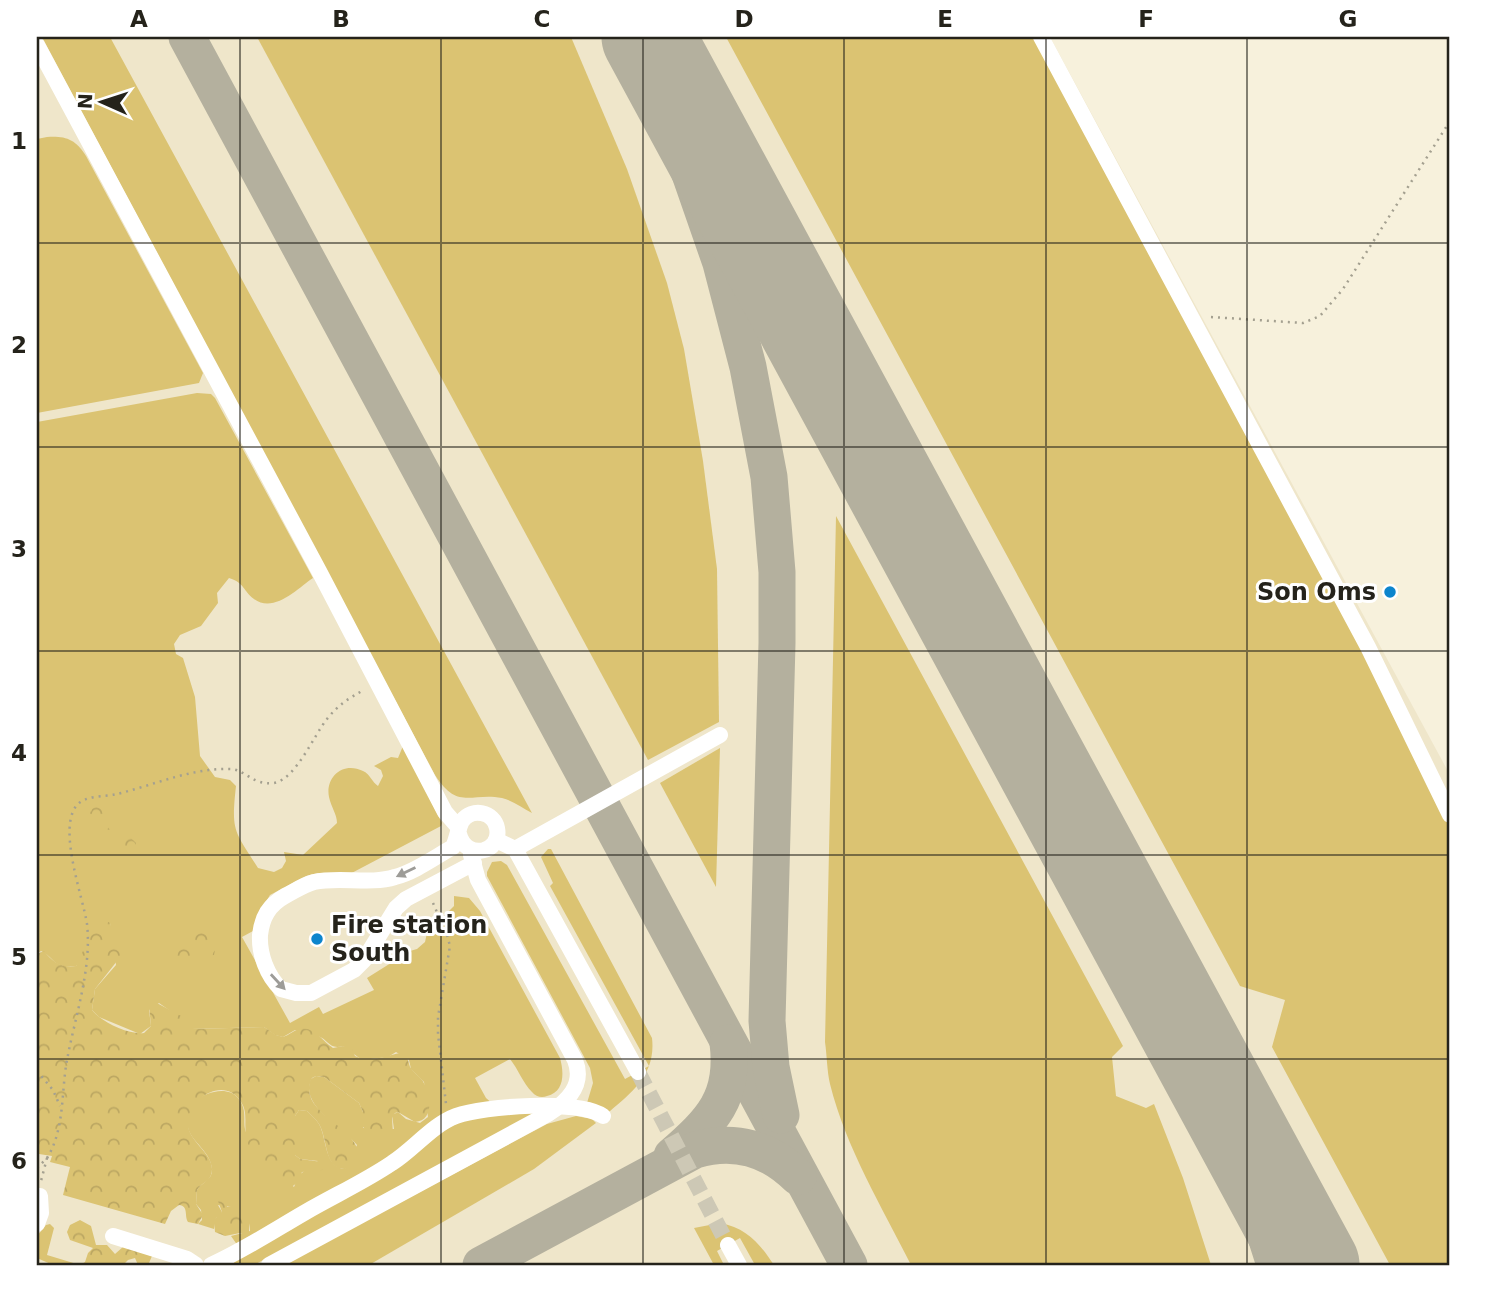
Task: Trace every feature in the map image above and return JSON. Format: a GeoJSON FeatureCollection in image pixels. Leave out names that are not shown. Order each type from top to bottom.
{"type":"FeatureCollection","features":[{"type":"Feature","properties":{"kind":"lane"},"geometry":{"type":"LineString","coordinates":[[1041,37],[1368,647],[1450,815]]}},
{"type":"Feature","properties":{"kind":"lane"},"geometry":{"type":"LineString","coordinates":[[37,45],[445,812],[459,831],[472,856],[478,880],[577,1066],[575,1088],[559,1107],[268,1265]]}},
{"type":"Feature","properties":{"kind":"lane"},"geometry":{"type":"LineString","coordinates":[[515,849],[720,735]]}},
{"type":"Feature","properties":{"kind":"lane"},"geometry":{"type":"LineString","coordinates":[[478,813],[491,817],[497,828],[496,840],[487,849],[475,851],[472,856],[396,908],[364,960],[354,970],[317,990],[296,993],[281,989],[275,982],[263,961],[260,948],[263,920],[274,903],[305,885],[318,881],[383,880],[398,877],[453,847],[466,817],[478,813]]}},
{"type":"Feature","properties":{"kind":"lane"},"geometry":{"type":"LineString","coordinates":[[496,840],[515,849],[638,1072]]}},
{"type":"Feature","properties":{"kind":"lane"},"geometry":{"type":"LineString","coordinates":[[211,1265],[257,1243],[302,1214],[389,1166],[455,1116],[531,1106],[583,1109],[603,1116]]}},
{"type":"Feature","properties":{"kind":"lane"},"geometry":{"type":"LineString","coordinates":[[37,1223],[41,1213],[40,1190]]}},
{"type":"Feature","properties":{"kind":"lane"},"geometry":{"type":"LineString","coordinates":[[113,1236],[187,1259],[196,1265]]}},
{"type":"Feature","properties":{"kind":"lane"},"geometry":{"type":"LineString","coordinates":[[728,1245],[739,1265]]}},
{"type":"Feature","properties":{"kind":"path"},"geometry":{"type":"LineString","coordinates":[[1211,317],[1303,323],[1320,316],[1343,289],[1450,121]]}},
{"type":"Feature","properties":{"kind":"path"},"geometry":{"type":"LineString","coordinates":[[40,1190],[47,1158],[57,1138],[88,934],[71,848],[70,819],[75,806],[87,799],[114,795],[186,774],[216,769],[235,769],[248,778],[276,783],[287,777],[327,719],[345,700],[378,683]]}},
{"type":"Feature","properties":{"kind":"path"},"geometry":{"type":"LineString","coordinates":[[426,888],[450,946],[438,1017],[447,1100],[438,1127]]}},
{"type":"Feature","properties":{"kind":"path"},"geometry":{"type":"LineString","coordinates":[[37,1071],[53,1090],[61,1109]]}},
{"type":"Feature","properties":{"kind":"path"},"geometry":{"type":"LineString","coordinates":[[37,1168],[47,1158]]}},
{"type":"Feature","properties":{"kind":"shaded area"},"geometry":{"type":"Polygon","coordinates":[[[37,37],[1050,37],[1450,775],[1450,1265],[37,1265],[37,37]]]}},
{"type":"Feature","properties":{"kind":"green space"},"geometry":{"type":"Polygon","coordinates":[[[42,37],[110,37],[532,813],[502,798],[458,797],[443,786],[435,775],[42,37]]]}},
{"type":"Feature","properties":{"kind":"green space"},"geometry":{"type":"Polygon","coordinates":[[[257,37],[571,37],[627,169],[667,283],[684,349],[703,461],[717,569],[719,722],[648,760],[257,37]]]}},
{"type":"Feature","properties":{"kind":"green space"},"geometry":{"type":"Polygon","coordinates":[[[726,37],[1033,37],[1318,563],[1450,825],[1450,1265],[1390,1265],[1272,1047],[1285,1000],[1240,986],[726,37]]]}},
{"type":"Feature","properties":{"kind":"green space"},"geometry":{"type":"Polygon","coordinates":[[[47,137],[70,140],[86,156],[203,373],[199,383],[37,413],[37,139],[47,137]]]}},
{"type":"Feature","properties":{"kind":"green space"},"geometry":{"type":"Polygon","coordinates":[[[197,393],[211,394],[215,398],[313,578],[278,602],[262,603],[250,596],[238,582],[229,578],[217,593],[218,603],[201,626],[180,635],[174,644],[176,654],[183,658],[195,697],[200,756],[215,777],[230,780],[236,786],[234,822],[244,846],[258,868],[274,872],[282,868],[286,861],[284,852],[303,855],[337,823],[328,790],[333,777],[342,770],[356,768],[365,772],[378,786],[383,776],[381,770],[374,766],[391,757],[398,758],[403,746],[442,823],[441,826],[346,876],[318,873],[306,876],[270,895],[256,919],[253,931],[242,937],[290,1023],[319,1007],[323,1014],[374,990],[367,978],[425,942],[427,933],[454,906],[454,896],[469,898],[480,911],[560,1058],[562,1069],[560,1086],[553,1094],[543,1097],[535,1095],[510,1059],[475,1078],[486,1098],[494,1105],[403,1150],[238,1246],[231,1236],[250,1231],[245,1213],[241,1210],[218,1205],[222,1212],[221,1216],[216,1218],[214,1229],[198,1224],[202,1220],[201,1210],[196,1204],[197,1190],[212,1173],[210,1160],[190,1134],[188,1126],[192,1107],[201,1097],[221,1091],[236,1096],[243,1108],[247,1134],[294,1187],[299,1175],[318,1161],[300,1159],[295,1155],[295,1116],[299,1110],[307,1111],[318,1122],[333,1164],[345,1169],[357,1145],[324,1115],[311,1098],[311,1079],[316,1076],[324,1077],[359,1103],[363,1112],[363,1128],[394,1129],[392,1115],[398,1112],[406,1119],[420,1123],[428,1117],[424,1082],[411,1069],[409,1060],[396,1052],[388,1057],[362,1060],[343,1046],[335,1047],[316,1035],[295,1030],[283,1037],[264,1027],[192,1029],[159,1003],[149,1010],[151,1026],[140,1034],[99,1017],[92,1010],[95,989],[116,965],[110,923],[76,966],[62,966],[46,953],[41,951],[37,954],[37,422],[197,393]]]}},
{"type":"Feature","properties":{"kind":"green space"},"geometry":{"type":"Polygon","coordinates":[[[836,516],[1123,1046],[1112,1057],[1116,1096],[1146,1108],[1154,1104],[1183,1178],[1211,1265],[911,1265],[866,1177],[837,1108],[829,1079],[825,1042],[836,516]]]}},
{"type":"Feature","properties":{"kind":"green space"},"geometry":{"type":"Polygon","coordinates":[[[720,748],[716,887],[660,783],[720,748]]]}},
{"type":"Feature","properties":{"kind":"green space"},"geometry":{"type":"Polygon","coordinates":[[[94,804],[101,804],[106,812],[111,814],[112,821],[107,826],[109,829],[113,828],[123,837],[129,836],[136,843],[133,850],[122,851],[120,841],[115,843],[108,836],[97,835],[95,828],[88,828],[86,825],[89,816],[80,816],[78,811],[80,806],[85,805],[91,812],[94,804]]]}},
{"type":"Feature","properties":{"kind":"green space"},"geometry":{"type":"Polygon","coordinates":[[[551,849],[652,1038],[649,1066],[550,886],[553,883],[541,857],[551,849]]]}},
{"type":"Feature","properties":{"kind":"green space"},"geometry":{"type":"Polygon","coordinates":[[[501,861],[507,865],[625,1079],[649,1066],[635,1089],[609,1112],[587,1103],[593,1083],[590,1068],[487,876],[492,862],[501,861]]]}},
{"type":"Feature","properties":{"kind":"green space"},"geometry":{"type":"Polygon","coordinates":[[[101,918],[110,923],[121,956],[95,989],[92,1010],[108,1023],[123,1030],[144,1033],[151,1026],[149,1006],[155,1002],[183,1017],[193,1029],[264,1027],[283,1037],[304,1029],[313,1032],[333,1048],[343,1046],[352,1049],[355,1056],[361,1058],[378,1058],[400,1053],[407,1056],[410,1067],[425,1085],[429,1099],[426,1117],[415,1122],[398,1112],[395,1113],[392,1118],[393,1134],[387,1139],[375,1138],[363,1127],[363,1112],[359,1103],[324,1077],[312,1078],[309,1090],[312,1101],[349,1136],[359,1157],[351,1168],[342,1169],[336,1166],[328,1155],[319,1124],[307,1111],[299,1110],[295,1116],[295,1155],[300,1159],[322,1162],[325,1167],[322,1170],[302,1172],[297,1183],[290,1188],[272,1181],[259,1169],[248,1144],[241,1102],[234,1094],[217,1090],[194,1105],[188,1123],[192,1136],[207,1155],[212,1168],[210,1177],[197,1190],[196,1204],[203,1215],[198,1224],[188,1222],[185,1209],[179,1205],[171,1211],[165,1224],[63,1195],[70,1167],[50,1162],[52,1156],[37,1156],[37,954],[44,951],[57,963],[76,966],[96,923],[101,918]]]}},
{"type":"Feature","properties":{"kind":"green space"},"geometry":{"type":"Polygon","coordinates":[[[197,928],[212,933],[216,945],[214,955],[205,956],[194,963],[176,962],[171,956],[176,937],[184,937],[188,941],[197,928]]]}},
{"type":"Feature","properties":{"kind":"green space"},"geometry":{"type":"Polygon","coordinates":[[[535,1113],[254,1265],[235,1265],[233,1260],[439,1132],[474,1116],[535,1113]]]}},
{"type":"Feature","properties":{"kind":"green space"},"geometry":{"type":"Polygon","coordinates":[[[576,1116],[592,1119],[596,1123],[534,1169],[369,1265],[283,1265],[547,1124],[576,1116]]]}},
{"type":"Feature","properties":{"kind":"green space"},"geometry":{"type":"Polygon","coordinates":[[[221,1197],[226,1199],[227,1207],[237,1205],[249,1216],[249,1234],[225,1236],[215,1232],[214,1220],[222,1212],[218,1201],[221,1197]]]}},
{"type":"Feature","properties":{"kind":"green space"},"geometry":{"type":"Polygon","coordinates":[[[80,1220],[91,1226],[96,1245],[107,1245],[115,1254],[124,1246],[152,1256],[149,1263],[138,1265],[135,1258],[123,1265],[80,1265],[85,1262],[93,1248],[70,1240],[67,1232],[70,1225],[80,1220]]]}},
{"type":"Feature","properties":{"kind":"green space"},"geometry":{"type":"Polygon","coordinates":[[[720,1223],[738,1229],[752,1238],[774,1265],[755,1265],[740,1238],[717,1251],[724,1265],[714,1265],[694,1228],[720,1223]]]}},
{"type":"Feature","properties":{"kind":"green space"},"geometry":{"type":"Polygon","coordinates":[[[50,1224],[54,1228],[47,1255],[80,1265],[53,1265],[37,1258],[37,1236],[50,1224]]]}},
{"type":"Feature","properties":{"kind":"taxiway"},"geometry":{"type":"LineString","coordinates":[[187,37],[849,1265]]}},
{"type":"Feature","properties":{"kind":"taxiway"},"geometry":{"type":"LineString","coordinates":[[636,37],[681,148],[721,263],[748,367],[769,477],[777,572],[777,643],[767,1021],[771,1067],[781,1115]]}},
{"type":"Feature","properties":{"kind":"taxiway"},"geometry":{"type":"LineString","coordinates":[[1186,1031],[1236,1142],[1275,1265]]}},
{"type":"Feature","properties":{"kind":"taxiway"},"geometry":{"type":"LineString","coordinates":[[672,1156],[699,1131],[718,1107],[728,1079],[728,1043]]}},
{"type":"Feature","properties":{"kind":"taxiway"},"geometry":{"type":"LineString","coordinates":[[481,1265],[695,1150],[724,1145],[751,1148],[776,1159],[798,1177]]}},
{"type":"Feature","properties":{"kind":"runway"},"geometry":{"type":"LineString","coordinates":[[648,37],[1313,1265]]}},
{"type":"Feature","properties":{"kind":"tunnel"},"geometry":{"type":"LineString","coordinates":[[638,1072],[728,1245]]}},
{"type":"Feature","properties":{"kind":"place","name":"Son Oms"},"geometry":{"type":"Point","coordinates":[1390,592]}},
{"type":"Feature","properties":{"kind":"place","name":"Fire station South"},"geometry":{"type":"Point","coordinates":[317,939]}}]}
